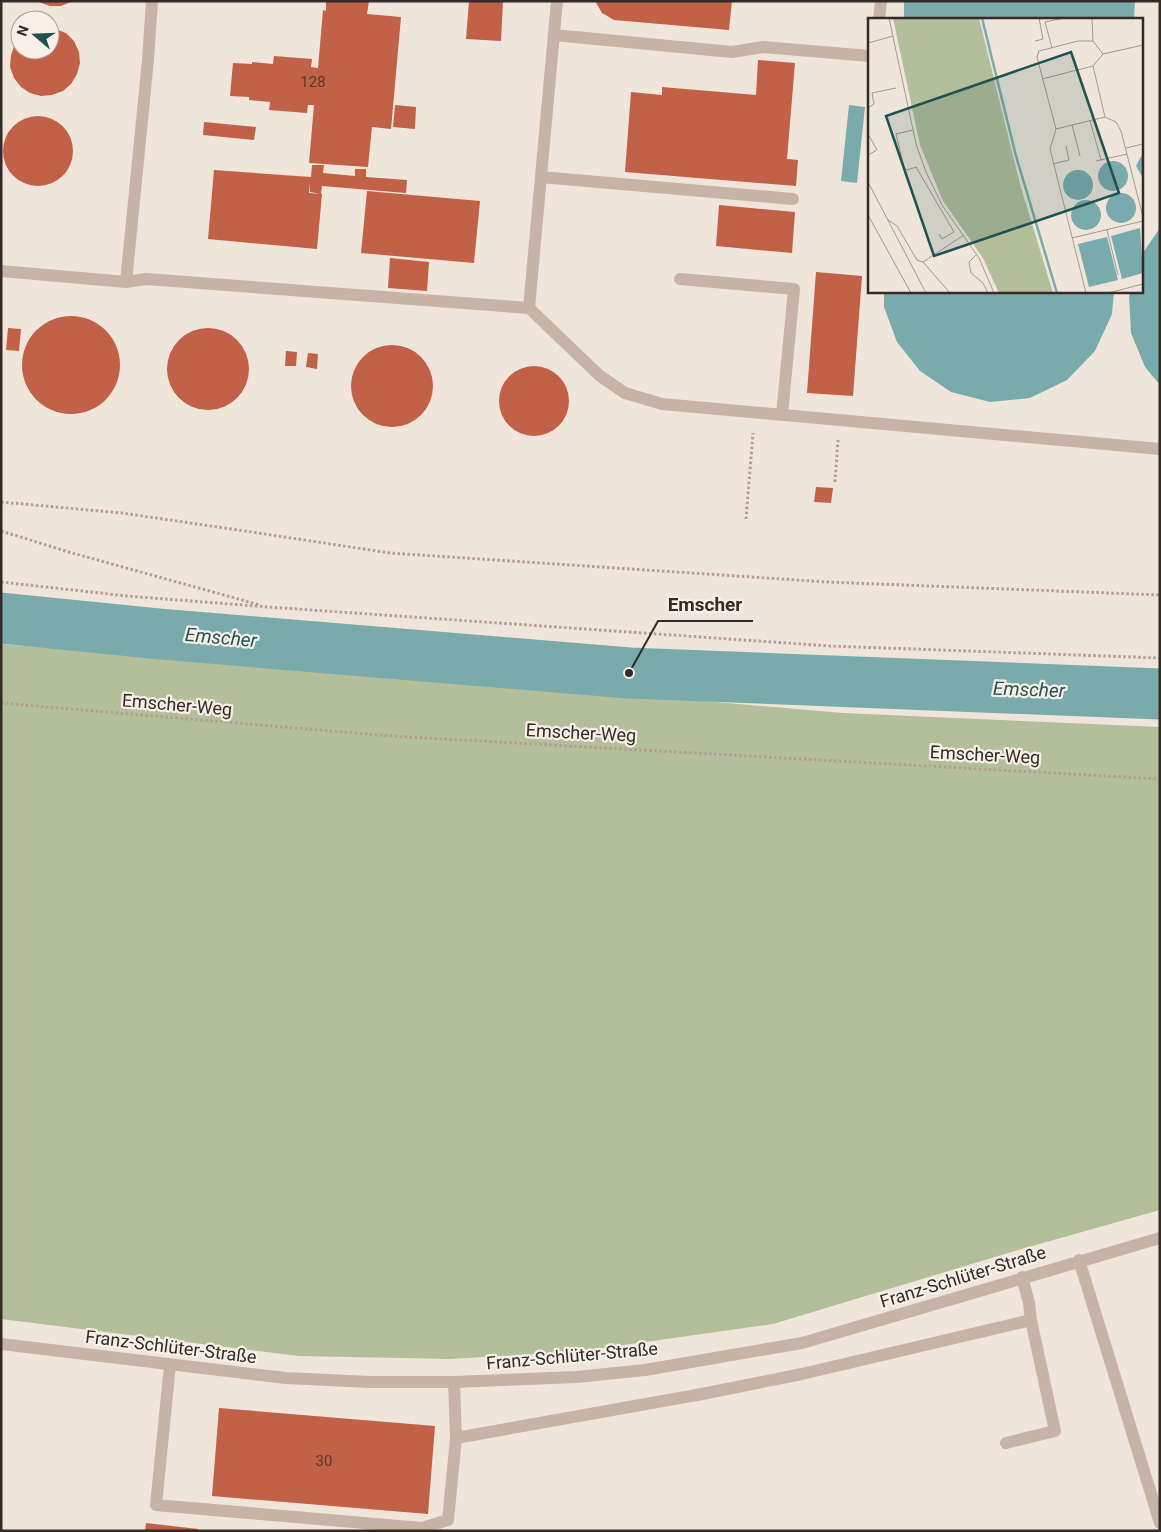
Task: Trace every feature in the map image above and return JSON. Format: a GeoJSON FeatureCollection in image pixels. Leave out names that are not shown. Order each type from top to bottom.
{"type":"FeatureCollection","features":[{"type":"Feature","properties":{"kind":"street"},"geometry":{"type":"LineString","coordinates":[[126,282],[152,1]]}},
{"type":"Feature","properties":{"kind":"street"},"geometry":{"type":"LineString","coordinates":[[529,308],[557,1]]}},
{"type":"Feature","properties":{"kind":"street"},"geometry":{"type":"LineString","coordinates":[[879,18],[881,1]]}},
{"type":"Feature","properties":{"kind":"street"},"geometry":{"type":"LineString","coordinates":[[554,35],[732,52],[763,47],[868,56]]}},
{"type":"Feature","properties":{"kind":"street"},"geometry":{"type":"LineString","coordinates":[[541,177],[793,199]]}},
{"type":"Feature","properties":{"kind":"street"},"geometry":{"type":"LineString","coordinates":[[1,271],[126,282],[146,279],[529,308],[600,376],[625,393],[662,404],[1160,449]]}},
{"type":"Feature","properties":{"kind":"street"},"geometry":{"type":"LineString","coordinates":[[680,279],[794,289],[782,415]]}},
{"type":"Feature","properties":{"kind":"street","name":"Franz-Schlüter-Straße"},"geometry":{"type":"LineString","coordinates":[[1,1344],[286,1378],[370,1382],[454,1382],[577,1377],[626,1372],[802,1343],[1160,1238]]}},
{"type":"Feature","properties":{"kind":"street"},"geometry":{"type":"LineString","coordinates":[[1080,1260],[1160,1523]]}},
{"type":"Feature","properties":{"kind":"street"},"geometry":{"type":"LineString","coordinates":[[1006,1443],[1055,1431],[1022,1277]]}},
{"type":"Feature","properties":{"kind":"street"},"geometry":{"type":"LineString","coordinates":[[456,1438],[802,1374],[1031,1320]]}},
{"type":"Feature","properties":{"kind":"street"},"geometry":{"type":"LineString","coordinates":[[170,1364],[156,1505],[422,1528],[448,1520],[456,1438],[454,1382]]}},
{"type":"Feature","properties":{"kind":"path"},"geometry":{"type":"LineString","coordinates":[[746,519],[755,412]]}},
{"type":"Feature","properties":{"kind":"path"},"geometry":{"type":"LineString","coordinates":[[835,482],[840,420]]}},
{"type":"Feature","properties":{"kind":"path"},"geometry":{"type":"LineString","coordinates":[[1,502],[122,513],[245,530],[390,554],[827,582],[1160,595]]}},
{"type":"Feature","properties":{"kind":"path"},"geometry":{"type":"LineString","coordinates":[[1,531],[72,553],[268,607]]}},
{"type":"Feature","properties":{"kind":"path"},"geometry":{"type":"LineString","coordinates":[[1,582],[127,596],[268,607],[830,646],[1160,658]]}},
{"type":"Feature","properties":{"kind":"path","name":"Emscher-Weg"},"geometry":{"type":"LineString","coordinates":[[1,703],[390,736],[1160,779]]}},
{"type":"Feature","properties":{"kind":"green space"},"geometry":{"type":"Polygon","coordinates":[[[1,644],[412,676],[843,713],[1160,727],[1160,1210],[1018,1250],[773,1324],[574,1352],[450,1359],[299,1356],[1,1319],[1,644]]]}},
{"type":"Feature","properties":{"kind":"water"},"geometry":{"type":"Polygon","coordinates":[[[904,1],[1135,1],[1134,18],[904,18],[904,1]]]}},
{"type":"Feature","properties":{"kind":"water"},"geometry":{"type":"Polygon","coordinates":[[[849,105],[865,107],[857,183],[841,181],[849,105]]]}},
{"type":"Feature","properties":{"kind":"water"},"geometry":{"type":"Polygon","coordinates":[[[1160,228],[1160,385],[1145,367],[1131,333],[1129,296],[1131,292],[1144,292],[1144,251],[1160,228]]]}},
{"type":"Feature","properties":{"kind":"water"},"geometry":{"type":"Polygon","coordinates":[[[884,292],[1114,292],[1112,314],[1095,351],[1067,380],[1030,398],[990,402],[951,392],[920,371],[897,342],[884,307],[884,292]]]}},
{"type":"Feature","properties":{"kind":"building"},"geometry":{"type":"Polygon","coordinates":[[[36,1],[73,1],[61,6],[50,6],[36,1]]]}},
{"type":"Feature","properties":{"kind":"building"},"geometry":{"type":"Polygon","coordinates":[[[326,1],[369,1],[367,14],[401,17],[391,129],[372,127],[368,167],[309,163],[314,105],[308,105],[307,113],[269,110],[270,102],[249,100],[249,97],[230,96],[233,63],[273,64],[274,56],[312,59],[311,67],[318,68],[323,10],[326,11],[326,1]]]}},
{"type":"Feature","properties":{"kind":"building"},"geometry":{"type":"Polygon","coordinates":[[[469,1],[503,1],[501,41],[466,39],[469,1]]]}},
{"type":"Feature","properties":{"kind":"building"},"geometry":{"type":"Polygon","coordinates":[[[595,1],[732,1],[729,30],[614,20],[602,13],[595,1]]]}},
{"type":"Feature","properties":{"kind":"building"},"geometry":{"type":"Polygon","coordinates":[[[60,31],[66,33],[74,41],[79,52],[80,63],[77,74],[71,84],[63,91],[52,95],[41,96],[30,93],[21,87],[14,78],[10,67],[11,60],[60,60],[60,31]]]}},
{"type":"Feature","properties":{"kind":"building"},"geometry":{"type":"Polygon","coordinates":[[[758,60],[795,63],[787,159],[798,160],[796,186],[625,172],[631,92],[662,95],[662,87],[756,95],[758,60]]]}},
{"type":"Feature","properties":{"kind":"building"},"geometry":{"type":"Polygon","coordinates":[[[395,105],[416,107],[415,129],[393,127],[395,105]]]}},
{"type":"Feature","properties":{"kind":"building"},"geometry":{"type":"Polygon","coordinates":[[[38,116],[51,119],[63,126],[70,138],[73,151],[70,164],[63,176],[51,183],[38,186],[25,183],[13,176],[6,164],[3,151],[6,138],[13,126],[25,119],[38,116]]]}},
{"type":"Feature","properties":{"kind":"building"},"geometry":{"type":"Polygon","coordinates":[[[204,122],[256,127],[254,140],[203,135],[204,122]]]}},
{"type":"Feature","properties":{"kind":"building"},"geometry":{"type":"Polygon","coordinates":[[[312,165],[324,165],[323,173],[355,176],[355,169],[366,169],[366,177],[407,180],[406,193],[322,186],[317,249],[208,239],[214,170],[311,177],[312,165]]]}},
{"type":"Feature","properties":{"kind":"building"},"geometry":{"type":"Polygon","coordinates":[[[367,191],[480,201],[474,263],[361,253],[367,191]]]}},
{"type":"Feature","properties":{"kind":"building"},"geometry":{"type":"Polygon","coordinates":[[[719,205],[795,212],[792,253],[716,246],[719,205]]]}},
{"type":"Feature","properties":{"kind":"building"},"geometry":{"type":"Polygon","coordinates":[[[390,258],[429,262],[427,291],[388,288],[390,258]]]}},
{"type":"Feature","properties":{"kind":"building"},"geometry":{"type":"Polygon","coordinates":[[[816,272],[862,276],[853,396],[807,393],[816,272]]]}},
{"type":"Feature","properties":{"kind":"building"},"geometry":{"type":"Polygon","coordinates":[[[71,316],[90,319],[106,330],[117,346],[120,365],[117,384],[106,400],[90,411],[71,414],[52,411],[36,400],[25,384],[22,365],[25,346],[36,330],[52,319],[71,316]]]}},
{"type":"Feature","properties":{"kind":"building"},"geometry":{"type":"Polygon","coordinates":[[[8,328],[21,329],[19,351],[6,350],[8,328]]]}},
{"type":"Feature","properties":{"kind":"building"},"geometry":{"type":"Polygon","coordinates":[[[208,328],[224,331],[237,340],[246,353],[249,369],[246,385],[237,398],[224,407],[208,410],[192,407],[179,398],[170,385],[167,369],[170,353],[179,340],[192,331],[208,328]]]}},
{"type":"Feature","properties":{"kind":"building"},"geometry":{"type":"Polygon","coordinates":[[[392,345],[408,348],[421,357],[430,370],[433,386],[430,402],[421,415],[408,424],[392,427],[376,424],[363,415],[354,402],[351,386],[354,370],[363,357],[376,348],[392,345]]]}},
{"type":"Feature","properties":{"kind":"building"},"geometry":{"type":"Polygon","coordinates":[[[286,351],[297,352],[296,366],[285,366],[286,351]]]}},
{"type":"Feature","properties":{"kind":"building"},"geometry":{"type":"Polygon","coordinates":[[[308,353],[318,354],[317,369],[306,367],[308,353]]]}},
{"type":"Feature","properties":{"kind":"building"},"geometry":{"type":"Polygon","coordinates":[[[534,366],[547,369],[559,376],[566,388],[569,401],[566,414],[559,426],[547,433],[534,436],[521,433],[509,426],[502,414],[499,401],[502,388],[509,376],[521,369],[534,366]]]}},
{"type":"Feature","properties":{"kind":"building"},"geometry":{"type":"Polygon","coordinates":[[[816,487],[833,488],[831,503],[814,502],[816,487]]]}},
{"type":"Feature","properties":{"kind":"building"},"geometry":{"type":"Polygon","coordinates":[[[219,1408],[435,1426],[428,1514],[212,1496],[219,1408]]]}},
{"type":"Feature","properties":{"kind":"building"},"geometry":{"type":"Polygon","coordinates":[[[146,1523],[198,1529],[198,1531],[145,1531],[146,1523]]]}},
{"type":"Feature","properties":{"kind":"waterway","name":"Emscher"},"geometry":{"type":"LineString","coordinates":[[1,618],[160,634],[629,673],[1160,694]]}},
{"type":"Feature","properties":{"kind":"place","name":"Emscher"},"geometry":{"type":"Point","coordinates":[629,673]}}]}
